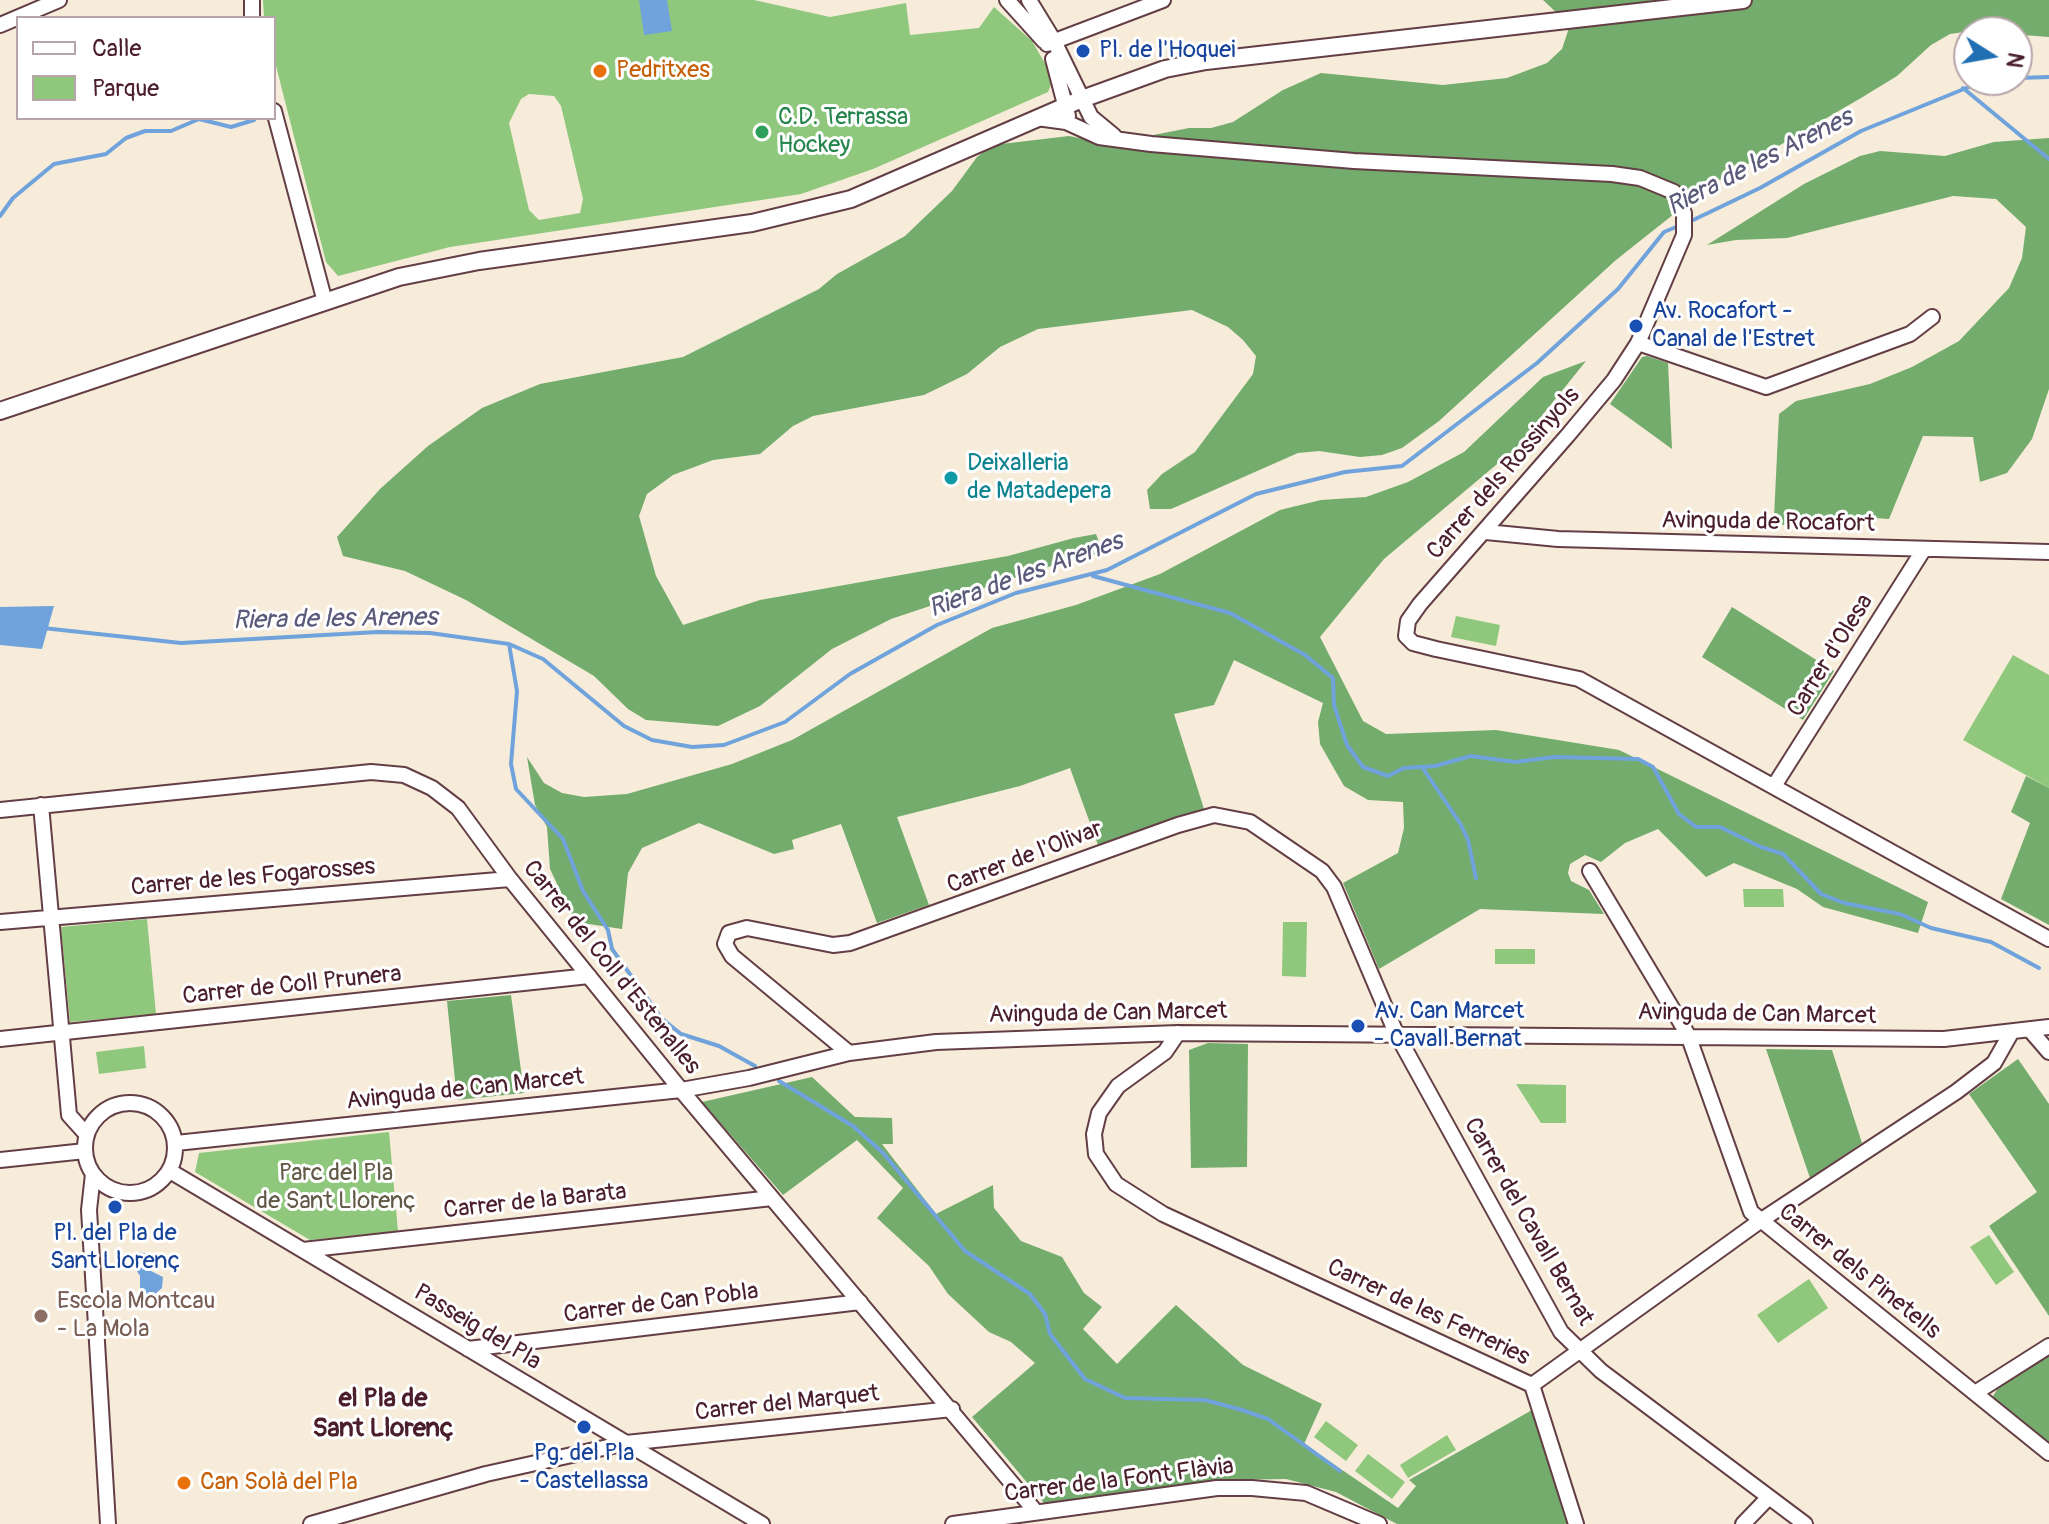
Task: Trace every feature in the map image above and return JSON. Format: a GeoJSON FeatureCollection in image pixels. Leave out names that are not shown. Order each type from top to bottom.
{"type":"FeatureCollection","features":[{"type":"Feature","properties":{"kind":"street"},"geometry":{"type":"LineString","coordinates":[[21,16],[59,0]]}},
{"type":"Feature","properties":{"kind":"street"},"geometry":{"type":"LineString","coordinates":[[1007,0],[1050,43],[1064,107],[1071,120],[1090,126]]}},
{"type":"Feature","properties":{"kind":"street"},"geometry":{"type":"LineString","coordinates":[[1029,0],[1082,99],[1090,126]]}},
{"type":"Feature","properties":{"kind":"street"},"geometry":{"type":"LineString","coordinates":[[1050,43],[1163,0]]}},
{"type":"Feature","properties":{"kind":"street"},"geometry":{"type":"LineString","coordinates":[[0,411],[426,271],[802,213],[851,199],[1082,99],[1165,69],[1206,61],[1743,0]]}},
{"type":"Feature","properties":{"kind":"street"},"geometry":{"type":"LineString","coordinates":[[1090,126],[1109,88]]}},
{"type":"Feature","properties":{"kind":"street"},"geometry":{"type":"LineString","coordinates":[[276,118],[325,302]]}},
{"type":"Feature","properties":{"kind":"street","name":"Carrer dels Rossinyols"},"geometry":{"type":"LineString","coordinates":[[1037,118],[1054,118],[1090,126],[1099,137],[1122,140],[1354,161],[1612,174],[1659,184],[1674,192],[1682,203],[1686,223],[1677,258],[1638,343],[1614,380],[1408,621],[1405,629],[1409,640],[1436,649],[1579,679],[2049,939]]}},
{"type":"Feature","properties":{"kind":"street"},"geometry":{"type":"LineString","coordinates":[[1638,343],[1766,387],[1910,334],[1932,317]]}},
{"type":"Feature","properties":{"kind":"street","name":"Avinguda de Rocafort"},"geometry":{"type":"LineString","coordinates":[[1486,532],[1558,539],[2049,552]]}},
{"type":"Feature","properties":{"kind":"street","name":"Carrer d'Olesa"},"geometry":{"type":"LineString","coordinates":[[1774,786],[1924,549]]}},
{"type":"Feature","properties":{"kind":"street","name":"Carrer del Coll d'Estenalles"},"geometry":{"type":"LineString","coordinates":[[0,810],[371,772],[404,775],[432,788],[458,808],[510,879],[681,1090],[1036,1512]]}},
{"type":"Feature","properties":{"kind":"street"},"geometry":{"type":"LineString","coordinates":[[41,805],[69,1115],[87,1135]]}},
{"type":"Feature","properties":{"kind":"street","name":"Carrer de l'Olivar"},"geometry":{"type":"LineString","coordinates":[[849,1053],[732,956],[725,944],[729,933],[747,928],[833,945],[850,943],[1178,825],[1224,815],[1250,822],[1329,879],[1348,915],[1396,1033]]}},
{"type":"Feature","properties":{"kind":"street","name":"Carrer dels Pinetells"},"geometry":{"type":"LineString","coordinates":[[1590,871],[1688,1035],[1751,1212],[2049,1453]]}},
{"type":"Feature","properties":{"kind":"street","name":"Carrer de les Fogarosses"},"geometry":{"type":"LineString","coordinates":[[0,922],[510,879]]}},
{"type":"Feature","properties":{"kind":"street","name":"Carrer de Coll Prunera"},"geometry":{"type":"LineString","coordinates":[[0,1039],[589,976]]}},
{"type":"Feature","properties":{"kind":"street","name":"Avinguda de Can Marcet"},"geometry":{"type":"LineString","coordinates":[[176,1143],[681,1090],[749,1078],[849,1053],[949,1041],[1178,1033],[1944,1039],[2049,1027]]}},
{"type":"Feature","properties":{"kind":"street"},"geometry":{"type":"LineString","coordinates":[[2030,1030],[2049,1052]]}},
{"type":"Feature","properties":{"kind":"street","name":"Carrer de les Ferreries"},"geometry":{"type":"LineString","coordinates":[[1178,1033],[1165,1052],[1118,1086],[1099,1113],[1094,1134],[1096,1154],[1116,1184],[1163,1214],[1532,1385],[1760,1221],[1969,1082],[1994,1063],[2011,1033]]}},
{"type":"Feature","properties":{"kind":"street","name":"Carrer del Cavall Bernat"},"geometry":{"type":"LineString","coordinates":[[1396,1033],[1549,1312],[1579,1350],[1601,1371],[1805,1524]]}},
{"type":"Feature","properties":{"kind":"street"},"geometry":{"type":"LineString","coordinates":[[93,1174],[112,1190],[134,1194],[152,1188],[170,1171],[176,1143],[173,1131],[157,1110],[129,1102],[102,1112],[87,1135],[85,1151],[93,1174],[90,1239],[108,1524]]}},
{"type":"Feature","properties":{"kind":"street"},"geometry":{"type":"LineString","coordinates":[[0,1160],[85,1151]]}},
{"type":"Feature","properties":{"kind":"street","name":"Passeig del Pla"},"geometry":{"type":"LineString","coordinates":[[170,1171],[762,1524]]}},
{"type":"Feature","properties":{"kind":"street","name":"Carrer de la Barata"},"geometry":{"type":"LineString","coordinates":[[303,1250],[772,1198]]}},
{"type":"Feature","properties":{"kind":"street","name":"Carrer de Can Pobla"},"geometry":{"type":"LineString","coordinates":[[468,1349],[860,1302]]}},
{"type":"Feature","properties":{"kind":"street"},"geometry":{"type":"LineString","coordinates":[[1975,1393],[2049,1346]]}},
{"type":"Feature","properties":{"kind":"street"},"geometry":{"type":"LineString","coordinates":[[1532,1385],[1576,1524]]}},
{"type":"Feature","properties":{"kind":"street","name":"Carrer del Marquet"},"geometry":{"type":"LineString","coordinates":[[311,1524],[486,1474],[626,1443],[952,1409]]}},
{"type":"Feature","properties":{"kind":"street","name":"Carrer de la Font Flàvia"},"geometry":{"type":"LineString","coordinates":[[953,1524],[1217,1488],[1306,1493],[1379,1524]]}},
{"type":"Feature","properties":{"kind":"street"},"geometry":{"type":"LineString","coordinates":[[1743,1524],[1769,1497]]}},
{"type":"Feature","properties":{"kind":"green space","name":"C.D. Terrassa Hockey"},"geometry":{"type":"Polygon","coordinates":[[[263,0],[754,0],[830,17],[906,3],[910,35],[979,28],[994,7],[1032,41],[1047,67],[1051,85],[1048,92],[873,169],[801,194],[450,247],[338,276],[326,262],[276,66],[276,16],[264,16],[263,0]],[[529,94],[521,99],[509,123],[529,210],[539,220],[580,213],[583,199],[561,106],[554,96],[529,94]]]}},
{"type":"Feature","properties":{"kind":"green space"},"geometry":{"type":"Polygon","coordinates":[[[1543,0],[2049,0],[2049,37],[2033,36],[2033,16],[1953,16],[1953,34],[1931,45],[1897,76],[1708,187],[1616,260],[1439,421],[1402,448],[1382,455],[1360,457],[1319,451],[1298,453],[1171,509],[1150,509],[1147,490],[1162,474],[1195,452],[1253,374],[1256,356],[1243,340],[1228,327],[1192,310],[1038,329],[1000,347],[967,374],[924,395],[813,416],[793,426],[760,454],[713,460],[673,475],[647,494],[639,516],[656,576],[683,625],[760,600],[1008,556],[1096,534],[1103,553],[1044,568],[891,619],[832,649],[760,706],[718,726],[646,720],[628,709],[594,676],[466,600],[405,571],[343,556],[337,537],[380,489],[428,446],[482,408],[540,384],[683,357],[819,289],[837,274],[905,236],[952,191],[977,157],[993,145],[1069,136],[1108,144],[1189,128],[1211,128],[1233,122],[1283,90],[1321,73],[1443,85],[1507,78],[1547,63],[1562,49],[1568,31],[1558,14],[1543,0]]]}},
{"type":"Feature","properties":{"kind":"green space"},"geometry":{"type":"Polygon","coordinates":[[[2049,138],[2049,389],[2032,439],[2007,473],[1980,482],[1973,437],[1923,436],[1889,519],[1845,516],[1783,525],[1774,517],[1779,414],[1796,401],[1870,384],[1912,367],[1959,341],[2009,288],[2022,258],[2026,227],[1996,199],[1953,196],[1787,238],[1736,240],[1707,245],[1804,184],[1860,156],[1880,151],[1945,156],[1994,142],[2049,138]]]}},
{"type":"Feature","properties":{"kind":"green space"},"geometry":{"type":"Polygon","coordinates":[[[1642,357],[1668,363],[1672,449],[1610,404],[1642,357]]]}},
{"type":"Feature","properties":{"kind":"green space"},"geometry":{"type":"Polygon","coordinates":[[[1586,361],[1515,449],[1384,559],[1320,637],[1363,721],[1386,734],[1496,730],[1619,750],[1928,902],[1918,933],[1823,907],[1797,889],[1734,863],[1706,877],[1658,829],[1625,843],[1601,862],[1585,855],[1570,864],[1568,873],[1571,881],[1589,890],[1604,914],[1480,909],[1379,969],[1343,883],[1398,853],[1404,828],[1403,802],[1368,800],[1344,786],[1320,744],[1318,722],[1323,703],[1234,660],[1214,705],[1174,714],[1204,809],[1098,845],[1070,768],[1020,786],[897,817],[929,905],[877,923],[841,824],[792,840],[794,849],[774,854],[699,823],[642,848],[628,873],[622,929],[575,922],[550,869],[547,827],[535,805],[527,757],[544,783],[562,793],[584,797],[627,794],[732,764],[792,740],[992,628],[1076,605],[1160,574],[1280,510],[1321,500],[1366,497],[1408,482],[1464,452],[1543,377],[1586,361]]]}},
{"type":"Feature","properties":{"kind":"green space"},"geometry":{"type":"Polygon","coordinates":[[[1732,607],[1834,671],[1803,720],[1702,657],[1732,607]]]}},
{"type":"Feature","properties":{"kind":"green space"},"geometry":{"type":"Polygon","coordinates":[[[1456,616],[1500,625],[1496,646],[1451,637],[1456,616]]]}},
{"type":"Feature","properties":{"kind":"green space"},"geometry":{"type":"Polygon","coordinates":[[[2013,655],[2049,675],[2049,788],[1963,740],[2013,655]]]}},
{"type":"Feature","properties":{"kind":"green space"},"geometry":{"type":"Polygon","coordinates":[[[2026,776],[2049,788],[2049,925],[2001,899],[2030,823],[2011,812],[2026,776]]]}},
{"type":"Feature","properties":{"kind":"green space"},"geometry":{"type":"Polygon","coordinates":[[[1743,889],[1783,889],[1784,907],[1744,907],[1743,889]]]}},
{"type":"Feature","properties":{"kind":"green space"},"geometry":{"type":"Polygon","coordinates":[[[147,919],[156,1014],[70,1022],[61,927],[147,919]]]}},
{"type":"Feature","properties":{"kind":"green space"},"geometry":{"type":"Polygon","coordinates":[[[1283,922],[1307,922],[1306,977],[1282,976],[1283,922]]]}},
{"type":"Feature","properties":{"kind":"green space"},"geometry":{"type":"Polygon","coordinates":[[[1495,949],[1535,949],[1535,964],[1495,964],[1495,949]]]}},
{"type":"Feature","properties":{"kind":"green space"},"geometry":{"type":"Polygon","coordinates":[[[511,995],[524,1093],[457,1100],[447,1001],[511,995]]]}},
{"type":"Feature","properties":{"kind":"green space"},"geometry":{"type":"Polygon","coordinates":[[[1208,1043],[1248,1044],[1247,1167],[1191,1168],[1189,1050],[1208,1043]]]}},
{"type":"Feature","properties":{"kind":"green space"},"geometry":{"type":"Polygon","coordinates":[[[144,1046],[146,1068],[99,1074],[96,1052],[144,1046]]]}},
{"type":"Feature","properties":{"kind":"green space"},"geometry":{"type":"Polygon","coordinates":[[[1766,1049],[1832,1050],[1862,1143],[1810,1178],[1766,1049]]]}},
{"type":"Feature","properties":{"kind":"green space"},"geometry":{"type":"Polygon","coordinates":[[[2018,1059],[2049,1104],[2049,1316],[1989,1226],[2037,1192],[1969,1094],[2018,1059]]]}},
{"type":"Feature","properties":{"kind":"green space"},"geometry":{"type":"Polygon","coordinates":[[[812,1077],[855,1117],[892,1118],[893,1144],[882,1144],[936,1214],[993,1185],[994,1208],[1021,1241],[1062,1257],[1084,1293],[1102,1307],[1083,1329],[1117,1364],[1176,1305],[1243,1365],[1322,1404],[1304,1444],[1398,1508],[1416,1486],[1409,1480],[1532,1410],[1568,1524],[1397,1524],[1336,1492],[1286,1479],[1223,1480],[1045,1504],[972,1417],[1035,1363],[1011,1342],[989,1332],[948,1294],[929,1266],[877,1218],[903,1188],[857,1140],[783,1195],[702,1102],[812,1077]]]}},
{"type":"Feature","properties":{"kind":"green space"},"geometry":{"type":"Polygon","coordinates":[[[1516,1084],[1566,1085],[1566,1123],[1541,1123],[1516,1084]]]}},
{"type":"Feature","properties":{"kind":"green space","name":"Parc del Pla de Sant Llorenç"},"geometry":{"type":"Polygon","coordinates":[[[389,1132],[398,1231],[310,1240],[195,1172],[199,1153],[389,1132]]]}},
{"type":"Feature","properties":{"kind":"green space"},"geometry":{"type":"Polygon","coordinates":[[[1989,1235],[2014,1272],[1996,1285],[1970,1247],[1989,1235]]]}},
{"type":"Feature","properties":{"kind":"green space"},"geometry":{"type":"Polygon","coordinates":[[[1809,1279],[1828,1308],[1778,1343],[1757,1315],[1809,1279]]]}},
{"type":"Feature","properties":{"kind":"green space"},"geometry":{"type":"Polygon","coordinates":[[[2049,1356],[2049,1443],[1996,1402],[1993,1396],[2002,1382],[2049,1356]]]}},
{"type":"Feature","properties":{"kind":"green space"},"geometry":{"type":"Polygon","coordinates":[[[1326,1421],[1358,1445],[1346,1461],[1314,1437],[1326,1421]]]}},
{"type":"Feature","properties":{"kind":"green space"},"geometry":{"type":"Polygon","coordinates":[[[1447,1435],[1456,1450],[1408,1478],[1400,1465],[1447,1435]]]}},
{"type":"Feature","properties":{"kind":"green space"},"geometry":{"type":"Polygon","coordinates":[[[1368,1454],[1405,1482],[1392,1499],[1355,1471],[1368,1454]]]}},
{"type":"Feature","properties":{"kind":"water"},"geometry":{"type":"Polygon","coordinates":[[[639,0],[667,0],[672,31],[644,35],[639,0]]]}},
{"type":"Feature","properties":{"kind":"water"},"geometry":{"type":"Polygon","coordinates":[[[54,606],[42,649],[0,645],[0,607],[54,606]]]}},
{"type":"Feature","properties":{"kind":"water"},"geometry":{"type":"Polygon","coordinates":[[[138,1252],[149,1254],[151,1271],[163,1277],[162,1288],[153,1296],[143,1294],[140,1289],[140,1276],[133,1265],[138,1252]]]}},
{"type":"Feature","properties":{"kind":"waterway","name":"Riera de les Arenes"},"geometry":{"type":"LineString","coordinates":[[2033,78],[2049,77]]}},
{"type":"Feature","properties":{"kind":"waterway","name":"Riera de les Arenes"},"geometry":{"type":"LineString","coordinates":[[1689,222],[1760,188],[1861,131],[1953,93]]}},
{"type":"Feature","properties":{"kind":"waterway"},"geometry":{"type":"LineString","coordinates":[[1973,96],[2049,159]]}},
{"type":"Feature","properties":{"kind":"waterway"},"geometry":{"type":"LineString","coordinates":[[0,216],[13,198],[54,164],[106,154],[126,138],[145,131],[171,131],[197,120]]}},
{"type":"Feature","properties":{"kind":"waterway"},"geometry":{"type":"LineString","coordinates":[[203,120],[231,127],[254,120]]}},
{"type":"Feature","properties":{"kind":"waterway","name":"Riera de les Arenes"},"geometry":{"type":"LineString","coordinates":[[43,628],[181,643],[378,632],[430,633],[509,644],[543,659],[624,726],[652,740],[692,747],[724,745],[785,722],[850,674],[937,625],[1016,593],[1107,570],[1256,494],[1345,472],[1402,466],[1537,363],[1618,289],[1664,232],[1681,225]]}},
{"type":"Feature","properties":{"kind":"waterway"},"geometry":{"type":"LineString","coordinates":[[1093,576],[1230,613],[1305,655],[1333,678],[1334,705],[1347,745],[1363,767],[1388,776],[1404,768],[1435,766],[1471,756],[1515,762],[1554,757],[1638,759],[1653,767],[1679,814],[1696,827],[1720,827],[1783,854],[1821,894],[1844,903],[1900,914],[1931,928],[1991,942],[2039,968]]}},
{"type":"Feature","properties":{"kind":"waterway"},"geometry":{"type":"LineString","coordinates":[[509,644],[517,691],[511,764],[516,789],[563,839],[583,891],[608,930],[612,949],[661,1018],[681,1034],[719,1046],[755,1066]]}},
{"type":"Feature","properties":{"kind":"waterway"},"geometry":{"type":"LineString","coordinates":[[1422,767],[1460,823],[1468,840],[1476,878]]}},
{"type":"Feature","properties":{"kind":"waterway"},"geometry":{"type":"LineString","coordinates":[[779,1081],[853,1126],[883,1153],[965,1251],[1030,1294],[1045,1314],[1050,1334],[1085,1379],[1125,1398],[1205,1400],[1268,1419],[1340,1471]]}},
{"type":"Feature","properties":{"kind":"place","name":"Pl. de l'Hoquei"},"geometry":{"type":"Point","coordinates":[1083,51]}},
{"type":"Feature","properties":{"kind":"place","name":"Pedritxes"},"geometry":{"type":"Point","coordinates":[600,71]}},
{"type":"Feature","properties":{"kind":"place","name":"C.D. Terrassa Hockey"},"geometry":{"type":"Point","coordinates":[762,132]}},
{"type":"Feature","properties":{"kind":"place","name":"Av. Rocafort - Canal de l'Estret"},"geometry":{"type":"Point","coordinates":[1636,326]}},
{"type":"Feature","properties":{"kind":"place","name":"Deixalleria de Matadepera"},"geometry":{"type":"Point","coordinates":[951,478]}},
{"type":"Feature","properties":{"kind":"place","name":"Av. Can Marcet - Cavall Bernat"},"geometry":{"type":"Point","coordinates":[1358,1026]}},
{"type":"Feature","properties":{"kind":"place","name":"Pl. del Pla de Sant Llorenç"},"geometry":{"type":"Point","coordinates":[115,1207]}},
{"type":"Feature","properties":{"kind":"place","name":"Escola Montcau - La Mola"},"geometry":{"type":"Point","coordinates":[41,1316]}},
{"type":"Feature","properties":{"kind":"place","name":"Pg. del Pla - Castellassa"},"geometry":{"type":"Point","coordinates":[584,1427]}},
{"type":"Feature","properties":{"kind":"place","name":"Can Solà del Pla"},"geometry":{"type":"Point","coordinates":[184,1483]}},
{"type":"Feature","properties":{"kind":"district","name":"el Pla de Sant Llorenç"},"geometry":{"type":"Point","coordinates":[383,1414]}}]}
